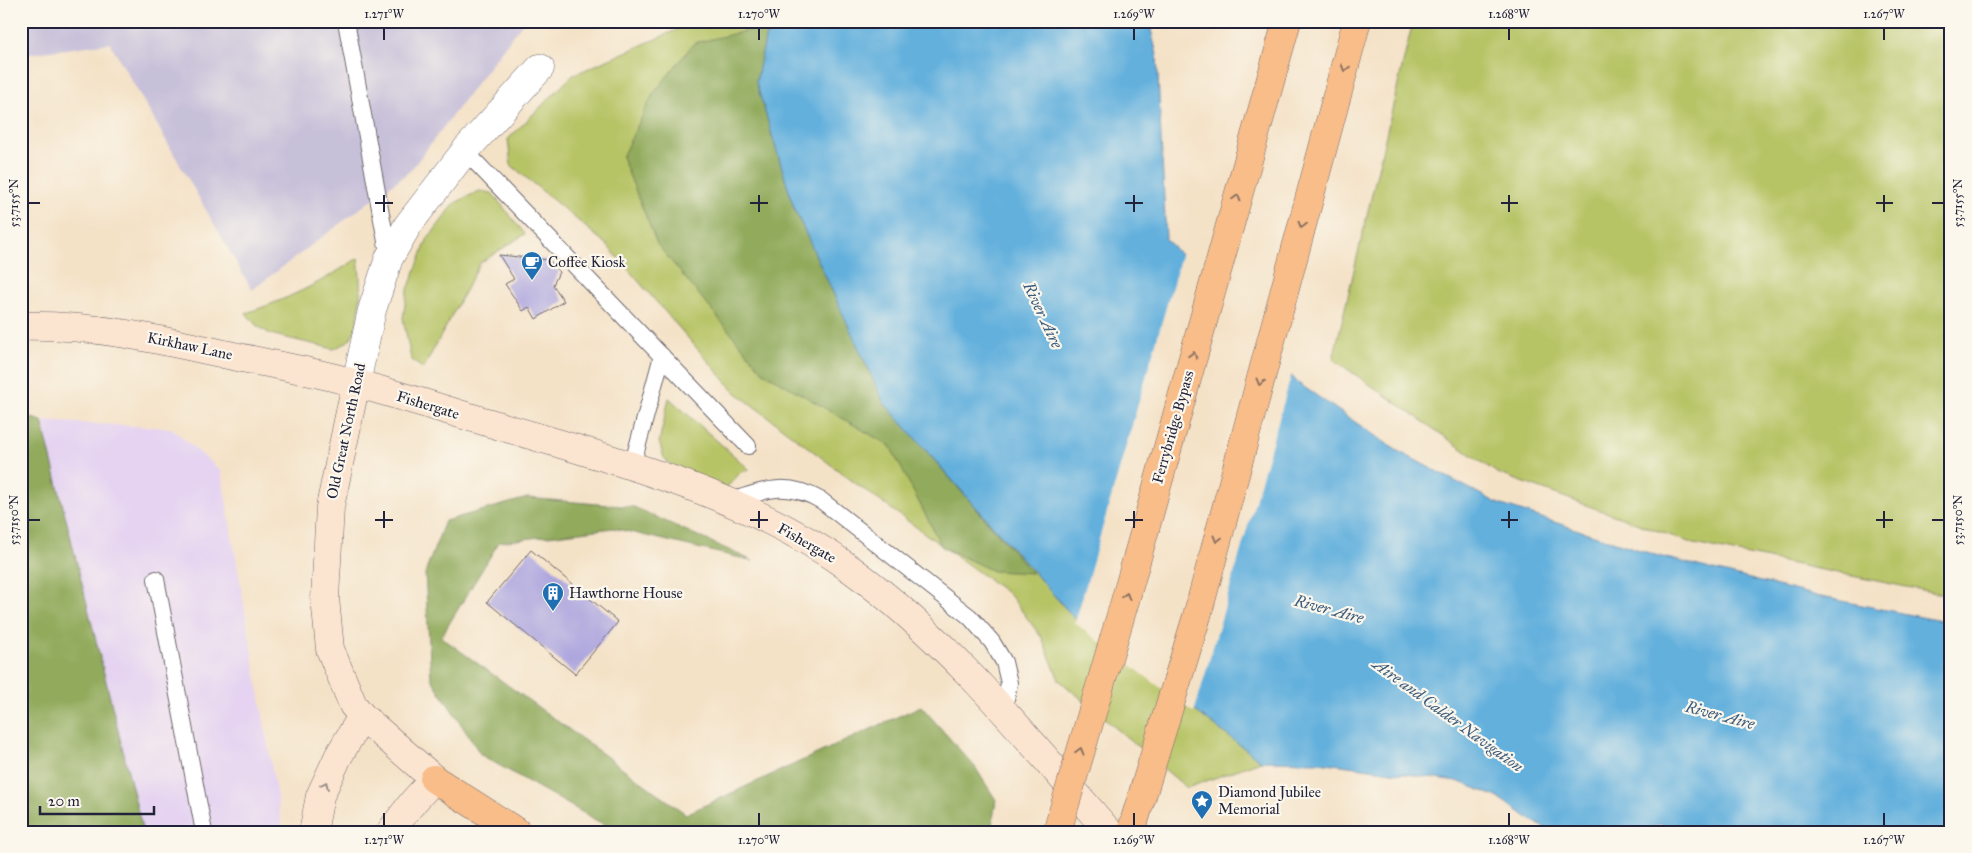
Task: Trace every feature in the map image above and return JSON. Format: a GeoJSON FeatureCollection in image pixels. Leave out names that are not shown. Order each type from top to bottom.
{"type":"FeatureCollection","features":[{"type":"Feature","properties":{"kind":"main road","name":"Ferrybridge Bypass"},"geometry":{"type":"LineString","coordinates":[[1057,832],[1125,601],[1286,21]]}},
{"type":"Feature","properties":{"kind":"main road"},"geometry":{"type":"LineString","coordinates":[[1131,832],[1197,616],[1357,21]]}},
{"type":"Feature","properties":{"kind":"main road","name":"Kirkhaw Lane"},"geometry":{"type":"LineString","coordinates":[[21,326],[85,327],[138,335],[356,383]]}},
{"type":"Feature","properties":{"kind":"main road","name":"Fishergate"},"geometry":{"type":"LineString","coordinates":[[356,383],[632,466],[728,502],[776,524],[850,568],[922,628],[1004,710],[1109,832]]}},
{"type":"Feature","properties":{"kind":"main road","name":"Old Great North Road"},"geometry":{"type":"LineString","coordinates":[[356,383],[330,507],[325,598],[330,648],[353,705],[362,716],[434,779]]}},
{"type":"Feature","properties":{"kind":"main road"},"geometry":{"type":"LineString","coordinates":[[313,832],[320,796],[338,757],[362,716]]}},
{"type":"Feature","properties":{"kind":"main road"},"geometry":{"type":"LineString","coordinates":[[390,832],[434,779],[517,832]]}},
{"type":"Feature","properties":{"kind":"street","name":"Old Great North Road"},"geometry":{"type":"LineString","coordinates":[[356,383],[372,310],[389,258],[408,225],[465,151],[540,68]]}},
{"type":"Feature","properties":{"kind":"lane"},"geometry":{"type":"LineString","coordinates":[[346,21],[389,258]]}},
{"type":"Feature","properties":{"kind":"lane"},"geometry":{"type":"LineString","coordinates":[[465,151],[748,446]]}},
{"type":"Feature","properties":{"kind":"lane"},"geometry":{"type":"LineString","coordinates":[[632,466],[662,356]]}},
{"type":"Feature","properties":{"kind":"lane"},"geometry":{"type":"LineString","coordinates":[[728,502],[759,492],[786,487],[807,492],[822,500],[970,617],[992,642],[1004,662],[1009,683],[1004,710]]}},
{"type":"Feature","properties":{"kind":"lane"},"geometry":{"type":"LineString","coordinates":[[156,579],[204,832]]}},
{"type":"Feature","properties":{"kind":"shaded area"},"geometry":{"type":"Polygon","coordinates":[[[21,21],[524,21],[410,171],[252,290],[110,43],[21,55],[21,21]]]}},
{"type":"Feature","properties":{"kind":"shaded area"},"geometry":{"type":"Polygon","coordinates":[[[42,421],[171,428],[221,471],[283,832],[143,832],[42,421]]]}},
{"type":"Feature","properties":{"kind":"green space"},"geometry":{"type":"Polygon","coordinates":[[[754,21],[768,26],[756,82],[884,403],[1076,620],[1261,761],[1187,788],[1059,680],[1042,638],[1010,595],[851,480],[735,392],[606,244],[511,165],[508,139],[573,75],[683,27],[754,21]]]}},
{"type":"Feature","properties":{"kind":"green space"},"geometry":{"type":"Polygon","coordinates":[[[1413,21],[1951,21],[1951,596],[1694,544],[1497,473],[1333,359],[1413,21]]]}},
{"type":"Feature","properties":{"kind":"green space"},"geometry":{"type":"Polygon","coordinates":[[[768,26],[756,82],[794,208],[884,402],[1032,573],[993,571],[942,547],[890,446],[763,372],[657,244],[622,157],[653,94],[694,43],[768,26]]]}},
{"type":"Feature","properties":{"kind":"green space"},"geometry":{"type":"Polygon","coordinates":[[[479,191],[492,193],[525,234],[480,263],[423,369],[411,359],[403,318],[407,292],[427,240],[455,203],[479,191]]]}},
{"type":"Feature","properties":{"kind":"green space"},"geometry":{"type":"Polygon","coordinates":[[[358,258],[360,300],[357,322],[350,339],[334,349],[270,334],[256,325],[246,313],[304,290],[358,258]]]}},
{"type":"Feature","properties":{"kind":"green space"},"geometry":{"type":"Polygon","coordinates":[[[669,398],[750,470],[741,472],[726,488],[672,466],[664,458],[659,442],[669,398]]]}},
{"type":"Feature","properties":{"kind":"green space"},"geometry":{"type":"Polygon","coordinates":[[[21,415],[42,421],[143,832],[21,832],[21,415]]]}},
{"type":"Feature","properties":{"kind":"green space"},"geometry":{"type":"Polygon","coordinates":[[[527,498],[634,507],[753,561],[613,528],[499,542],[441,637],[686,814],[921,706],[975,767],[996,800],[991,832],[617,832],[481,755],[431,678],[425,573],[445,521],[527,498]]]}},
{"type":"Feature","properties":{"kind":"water"},"geometry":{"type":"Polygon","coordinates":[[[767,21],[1149,21],[1157,55],[1166,239],[1298,383],[1396,450],[1499,504],[1655,555],[1817,596],[1951,623],[1951,832],[1681,832],[1661,824],[1652,827],[1651,832],[1550,832],[1497,797],[1457,781],[1319,762],[1261,761],[1076,620],[884,403],[794,208],[756,82],[768,26],[767,21]]]}},
{"type":"Feature","properties":{"kind":"pier"},"geometry":{"type":"Polygon","coordinates":[[[1182,252],[1292,373],[1194,713],[1075,623],[1182,252]]]}},
{"type":"Feature","properties":{"kind":"building","name":"Coffee Kiosk"},"geometry":{"type":"Polygon","coordinates":[[[499,255],[549,260],[559,272],[553,285],[564,301],[536,319],[529,307],[523,311],[505,284],[514,279],[499,255]]]}},
{"type":"Feature","properties":{"kind":"building","name":"Hawthorne House"},"geometry":{"type":"Polygon","coordinates":[[[531,550],[618,622],[575,674],[487,602],[531,550]]]}},
{"type":"Feature","properties":{"kind":"place","name":"Coffee Kiosk"},"geometry":{"type":"Point","coordinates":[532,281]}},
{"type":"Feature","properties":{"kind":"place","name":"Hawthorne House"},"geometry":{"type":"Point","coordinates":[553,612]}},
{"type":"Feature","properties":{"kind":"place","name":"Diamond Jubilee Memorial"},"geometry":{"type":"Point","coordinates":[1202,820]}},
{"type":"Feature","properties":{"kind":"water label","name":"River Aire"},"geometry":{"type":"Point","coordinates":[1043,315]}},
{"type":"Feature","properties":{"kind":"water label","name":"River Aire"},"geometry":{"type":"Point","coordinates":[1329,609]}},
{"type":"Feature","properties":{"kind":"water label","name":"Aire and Calder Navigation"},"geometry":{"type":"Point","coordinates":[1448,715]}},
{"type":"Feature","properties":{"kind":"water label","name":"River Aire"},"geometry":{"type":"Point","coordinates":[1720,715]}}]}
